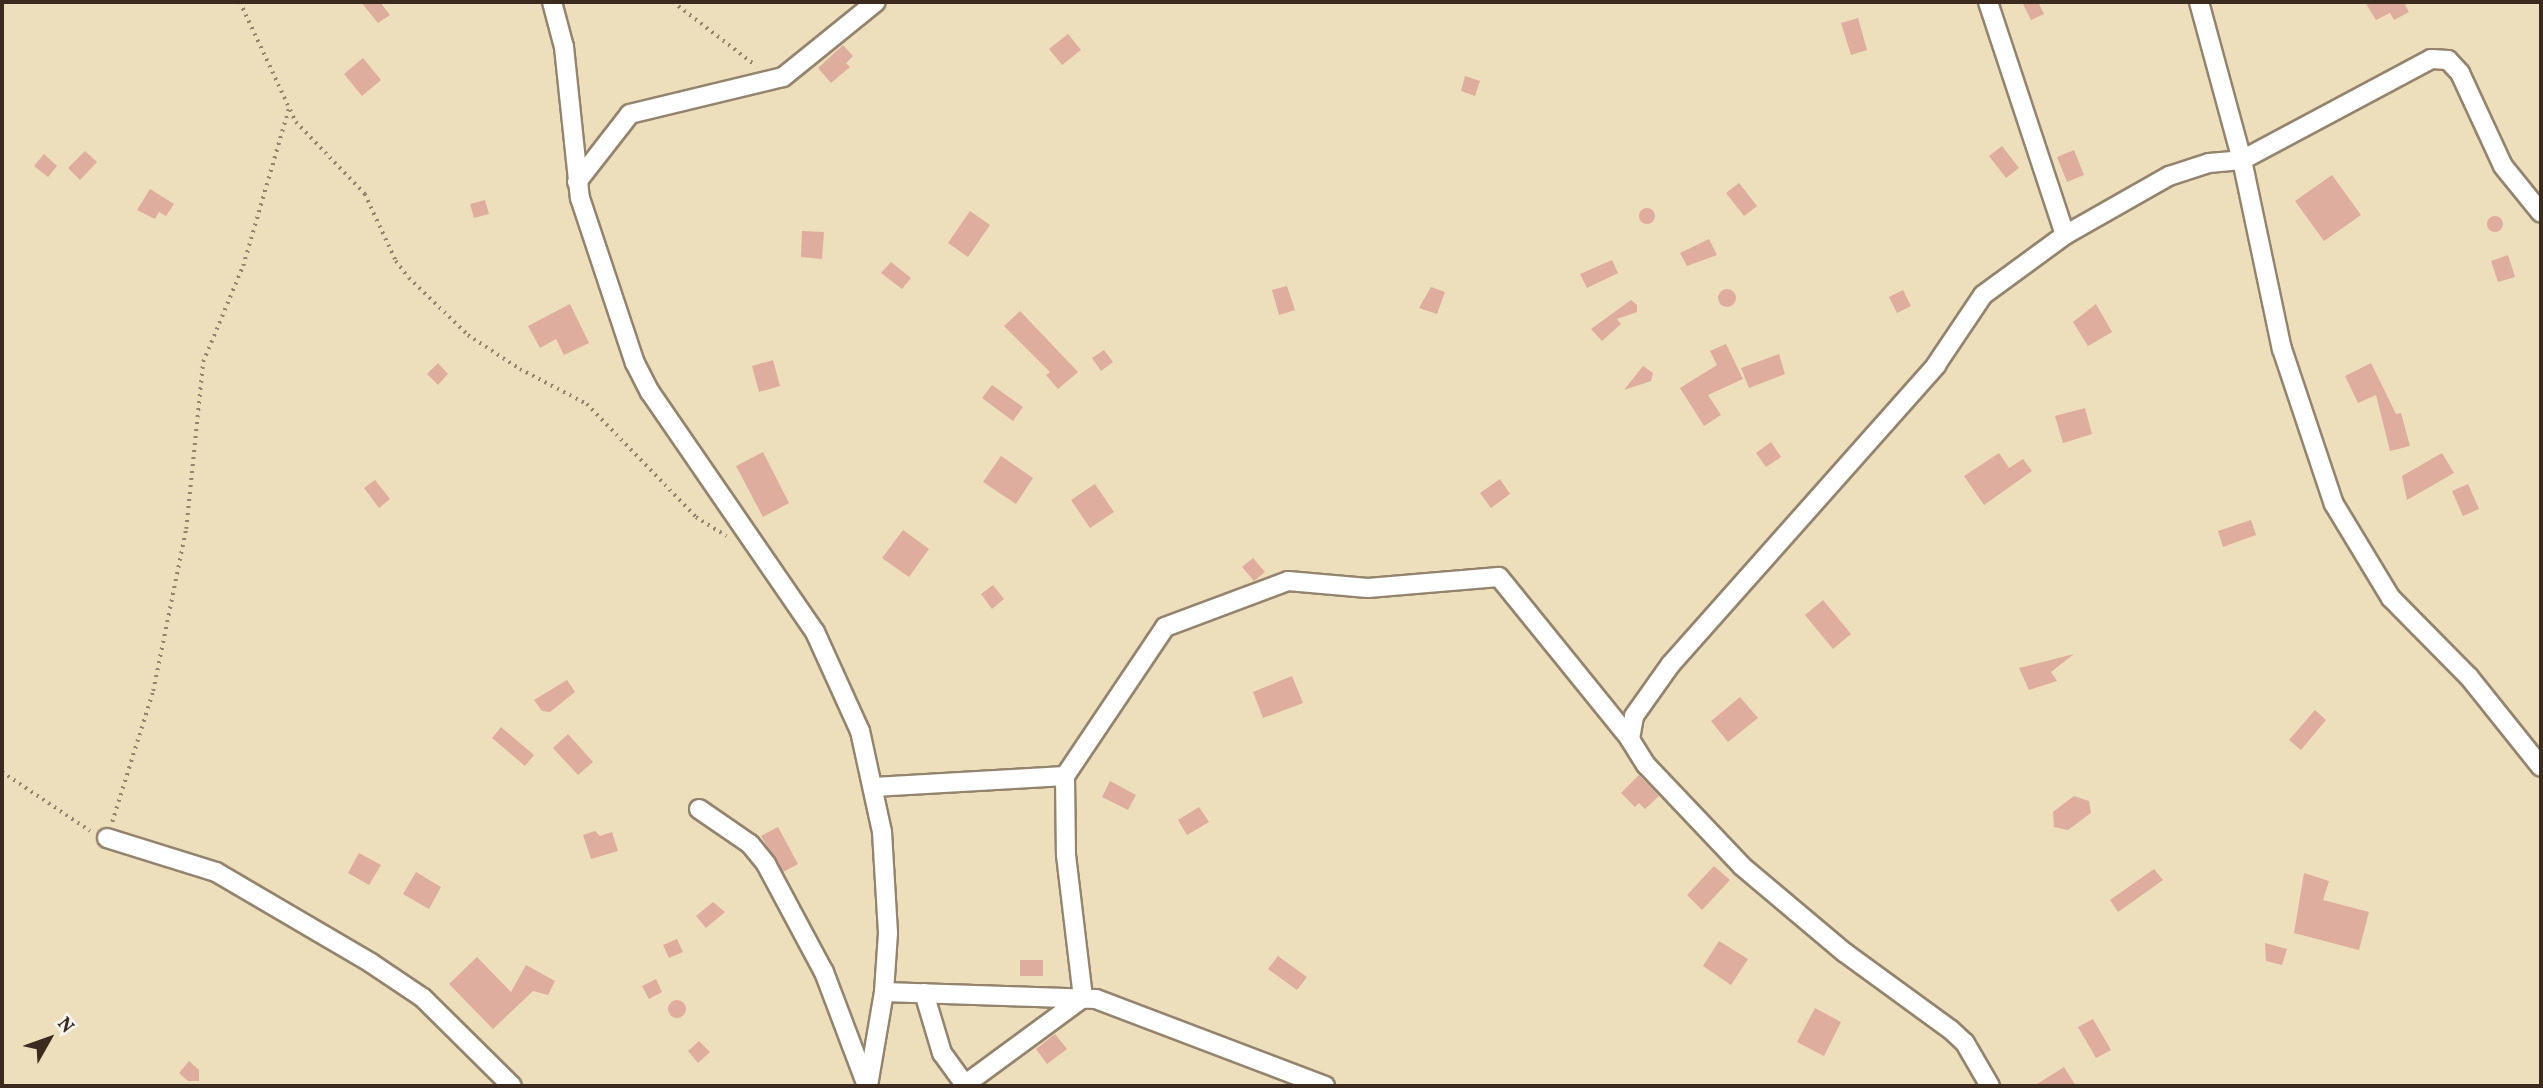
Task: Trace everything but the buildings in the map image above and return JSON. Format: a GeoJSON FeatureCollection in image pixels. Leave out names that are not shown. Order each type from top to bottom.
{"type":"FeatureCollection","features":[{"type":"Feature","properties":{"kind":"street"},"geometry":{"type":"LineString","coordinates":[[552,2],[564,47],[577,182],[642,378],[815,632],[860,731],[874,787],[887,898],[884,992],[868,1086]]}},
{"type":"Feature","properties":{"kind":"street"},"geometry":{"type":"LineString","coordinates":[[577,182],[624,120],[638,110],[774,80],[795,72],[876,2]]}},
{"type":"Feature","properties":{"kind":"street"},"geometry":{"type":"LineString","coordinates":[[1988,2],[2065,235]]}},
{"type":"Feature","properties":{"kind":"street"},"geometry":{"type":"LineString","coordinates":[[2199,2],[2242,160],[2282,349],[2334,504],[2392,598],[2469,677],[2541,767]]}},
{"type":"Feature","properties":{"kind":"street"},"geometry":{"type":"LineString","coordinates":[[1630,739],[1634,716],[1671,664],[1936,365],[1983,295],[2065,235],[2169,176],[2209,163],[2242,160],[2431,59],[2448,60],[2460,73],[2503,166],[2541,213]]}},
{"type":"Feature","properties":{"kind":"street"},"geometry":{"type":"LineString","coordinates":[[1083,998],[1066,855],[1065,776],[1166,627],[1289,581],[1368,587],[1499,577],[1630,739],[1646,765],[1742,866],[1843,952],[1965,1042],[1990,1086]]}},
{"type":"Feature","properties":{"kind":"street"},"geometry":{"type":"LineString","coordinates":[[874,787],[1065,776]]}},
{"type":"Feature","properties":{"kind":"street"},"geometry":{"type":"LineString","coordinates":[[699,808],[750,844],[771,872],[824,972],[868,1086]]}},
{"type":"Feature","properties":{"kind":"street"},"geometry":{"type":"LineString","coordinates":[[107,838],[216,872],[371,963],[423,998],[512,1086]]}},
{"type":"Feature","properties":{"kind":"street"},"geometry":{"type":"LineString","coordinates":[[884,992],[1083,998],[1121,1005],[1325,1086]]}},
{"type":"Feature","properties":{"kind":"street"},"geometry":{"type":"LineString","coordinates":[[924,993],[942,1053],[965,1086],[1083,998]]}},
{"type":"Feature","properties":{"kind":"path"},"geometry":{"type":"LineString","coordinates":[[240,2],[289,108],[305,136],[365,194],[396,261],[449,320],[520,369],[587,404],[696,517],[729,537]]}},
{"type":"Feature","properties":{"kind":"path"},"geometry":{"type":"LineString","coordinates":[[673,2],[774,80]]}},
{"type":"Feature","properties":{"kind":"path"},"geometry":{"type":"LineString","coordinates":[[2,772],[75,824],[107,838],[153,691],[184,543],[203,362],[243,266],[289,108]]}}]}
